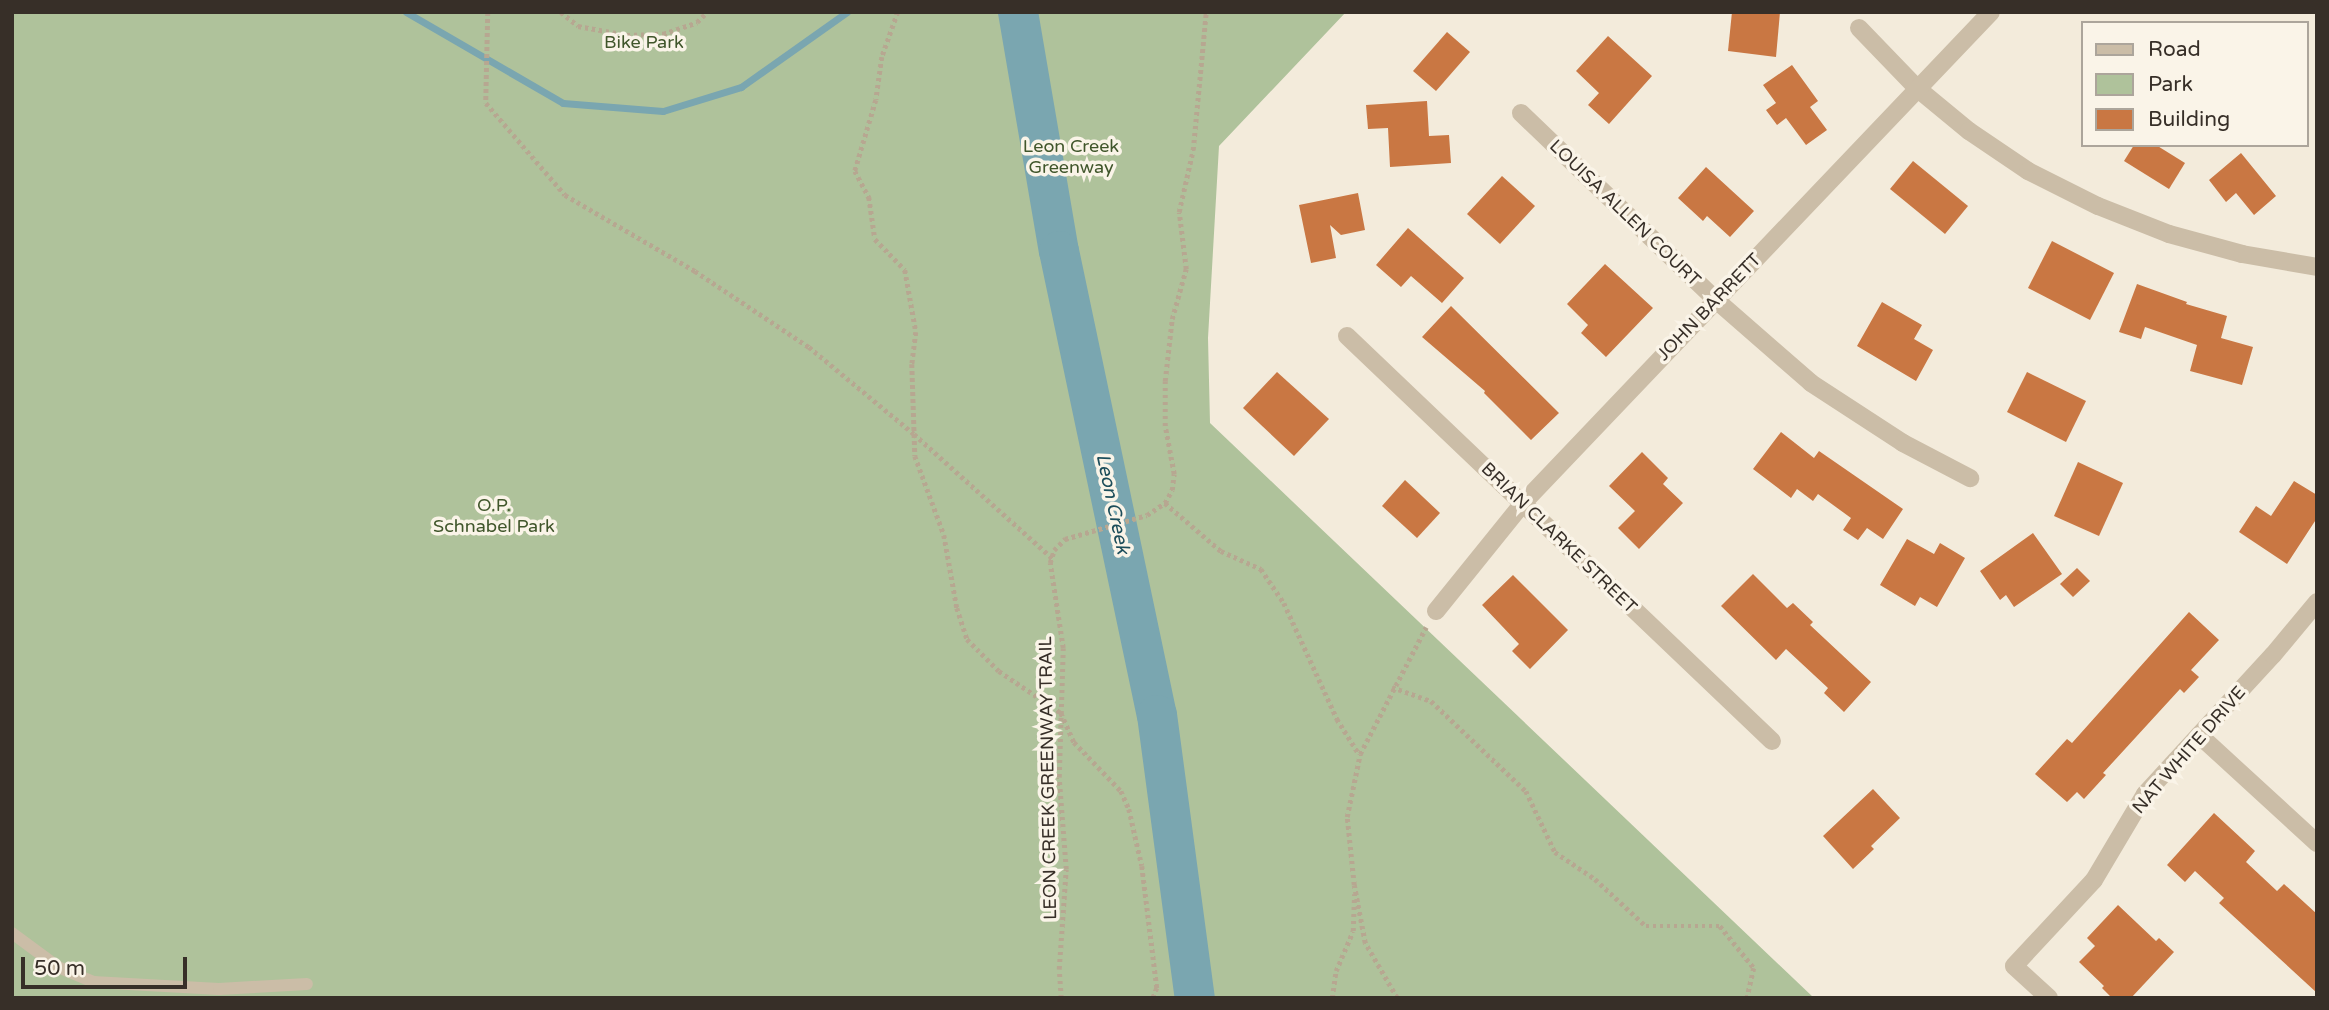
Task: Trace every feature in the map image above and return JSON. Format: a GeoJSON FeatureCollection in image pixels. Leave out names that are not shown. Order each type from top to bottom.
{"type":"FeatureCollection","features":[{"type":"Feature","properties":{"kind":"street","name":"JOHN BARRETT"},"geometry":{"type":"LineString","coordinates":[[1436,611],[1523,503],[1991,12]]}},
{"type":"Feature","properties":{"kind":"street"},"geometry":{"type":"LineString","coordinates":[[1859,29],[1919,89],[1969,131],[2028,171],[2098,206],[2169,234],[2242,254],[2317,267]]}},
{"type":"Feature","properties":{"kind":"street","name":"LOUISA ALLEN COURT"},"geometry":{"type":"LineString","coordinates":[[1521,114],[1716,300],[1811,383],[1903,443],[1970,478]]}},
{"type":"Feature","properties":{"kind":"street","name":"BRIAN CLARKE STREET"},"geometry":{"type":"LineString","coordinates":[[1347,336],[1772,741]]}},
{"type":"Feature","properties":{"kind":"street","name":"NAT WHITE DRIVE"},"geometry":{"type":"LineString","coordinates":[[2049,998],[2014,965],[2094,880],[2145,794],[2273,655],[2317,602]]}},
{"type":"Feature","properties":{"kind":"street"},"geometry":{"type":"LineString","coordinates":[[2199,735],[2317,844]]}},
{"type":"Feature","properties":{"kind":"lane"},"geometry":{"type":"LineString","coordinates":[[12,933],[58,967],[93,982],[219,989],[307,984]]}},
{"type":"Feature","properties":{"kind":"path"},"geometry":{"type":"LineString","coordinates":[[488,12],[486,103],[565,195],[695,271],[809,347],[914,434],[1052,558],[1065,539],[1147,515],[1165,503],[1172,490],[1174,474],[1165,426],[1165,381],[1172,319],[1186,269],[1180,212],[1193,150],[1206,12]]}},
{"type":"Feature","properties":{"kind":"path"},"geometry":{"type":"LineString","coordinates":[[561,12],[578,26],[627,35],[663,34],[697,22],[707,12]]}},
{"type":"Feature","properties":{"kind":"path"},"geometry":{"type":"LineString","coordinates":[[898,12],[882,57],[876,100],[855,171],[869,197],[875,239],[905,270],[916,332],[912,364],[915,456],[944,535],[957,607],[967,639],[999,671],[1061,713],[1074,742],[1121,791],[1129,809],[1142,866],[1152,933],[1157,988],[1153,998]]}},
{"type":"Feature","properties":{"kind":"path"},"geometry":{"type":"LineString","coordinates":[[1165,503],[1220,551],[1261,569],[1284,603],[1337,719],[1360,754]]}},
{"type":"Feature","properties":{"kind":"path","name":"LEON CREEK GREENWAY TRAIL"},"geometry":{"type":"LineString","coordinates":[[1052,558],[1051,576],[1063,648],[1059,777],[1066,869],[1059,969],[1060,998]]}},
{"type":"Feature","properties":{"kind":"path"},"geometry":{"type":"LineString","coordinates":[[1397,998],[1365,943],[1354,885],[1347,817],[1360,754],[1392,687],[1436,611]]}},
{"type":"Feature","properties":{"kind":"path"},"geometry":{"type":"LineString","coordinates":[[1392,687],[1431,701],[1526,791],[1555,852],[1595,879],[1646,926],[1720,926],[1754,968],[1747,998]]}},
{"type":"Feature","properties":{"kind":"path"},"geometry":{"type":"LineString","coordinates":[[1332,998],[1336,971],[1353,931],[1354,885]]}},
{"type":"Feature","properties":{"kind":"green space","name":"O.P. Schnabel Park"},"geometry":{"type":"Polygon","coordinates":[[[12,12],[1346,12],[1219,146],[1208,338],[1210,423],[1814,998],[12,998],[12,12]]]}},
{"type":"Feature","properties":{"kind":"building"},"geometry":{"type":"Polygon","coordinates":[[[1732,12],[1780,12],[1776,57],[1728,51],[1732,12]]]}},
{"type":"Feature","properties":{"kind":"building"},"geometry":{"type":"Polygon","coordinates":[[[1447,32],[1470,52],[1436,91],[1413,71],[1447,32]]]}},
{"type":"Feature","properties":{"kind":"building"},"geometry":{"type":"Polygon","coordinates":[[[1608,36],[1652,76],[1609,124],[1588,105],[1599,93],[1576,71],[1608,36]]]}},
{"type":"Feature","properties":{"kind":"building"},"geometry":{"type":"Polygon","coordinates":[[[1792,65],[1818,101],[1810,107],[1827,130],[1806,145],[1786,118],[1777,125],[1766,110],[1776,103],[1763,85],[1792,65]]]}},
{"type":"Feature","properties":{"kind":"building"},"geometry":{"type":"Polygon","coordinates":[[[1427,101],[1429,136],[1449,135],[1451,163],[1390,167],[1388,128],[1368,129],[1366,105],[1427,101]]]}},
{"type":"Feature","properties":{"kind":"building"},"geometry":{"type":"Polygon","coordinates":[[[2133,147],[2159,147],[2185,163],[2169,189],[2124,161],[2133,147]]]}},
{"type":"Feature","properties":{"kind":"building"},"geometry":{"type":"Polygon","coordinates":[[[2241,153],[2276,196],[2254,215],[2236,193],[2226,202],[2209,180],[2241,153]]]}},
{"type":"Feature","properties":{"kind":"building"},"geometry":{"type":"Polygon","coordinates":[[[1913,161],[1968,206],[1945,234],[1890,189],[1913,161]]]}},
{"type":"Feature","properties":{"kind":"building"},"geometry":{"type":"Polygon","coordinates":[[[1706,167],[1754,211],[1730,237],[1707,216],[1703,221],[1678,198],[1706,167]]]}},
{"type":"Feature","properties":{"kind":"building"},"geometry":{"type":"Polygon","coordinates":[[[1502,176],[1535,206],[1500,244],[1467,214],[1502,176]]]}},
{"type":"Feature","properties":{"kind":"building"},"geometry":{"type":"Polygon","coordinates":[[[1358,193],[1365,230],[1341,235],[1330,225],[1336,258],[1311,263],[1299,205],[1358,193]]]}},
{"type":"Feature","properties":{"kind":"building"},"geometry":{"type":"Polygon","coordinates":[[[1408,228],[1464,278],[1442,303],[1411,276],[1401,287],[1376,265],[1408,228]]]}},
{"type":"Feature","properties":{"kind":"building"},"geometry":{"type":"Polygon","coordinates":[[[2052,241],[2114,273],[2090,320],[2028,288],[2052,241]]]}},
{"type":"Feature","properties":{"kind":"building"},"geometry":{"type":"Polygon","coordinates":[[[1605,264],[1653,308],[1606,357],[1581,333],[1588,325],[1567,304],[1605,264]]]}},
{"type":"Feature","properties":{"kind":"building"},"geometry":{"type":"Polygon","coordinates":[[[2137,284],[2187,302],[2186,304],[2227,316],[2221,338],[2253,347],[2242,385],[2190,371],[2197,345],[2145,327],[2141,339],[2119,332],[2137,284]]]}},
{"type":"Feature","properties":{"kind":"building"},"geometry":{"type":"Polygon","coordinates":[[[1882,302],[1922,325],[1914,339],[1933,350],[1916,381],[1857,346],[1882,302]]]}},
{"type":"Feature","properties":{"kind":"building"},"geometry":{"type":"Polygon","coordinates":[[[1451,306],[1559,413],[1531,440],[1485,391],[1422,337],[1451,306]]]}},
{"type":"Feature","properties":{"kind":"building"},"geometry":{"type":"Polygon","coordinates":[[[1277,372],[1329,419],[1294,456],[1243,408],[1277,372]]]}},
{"type":"Feature","properties":{"kind":"building"},"geometry":{"type":"Polygon","coordinates":[[[2027,372],[2086,401],[2066,442],[2007,412],[2027,372]]]}},
{"type":"Feature","properties":{"kind":"building"},"geometry":{"type":"Polygon","coordinates":[[[1781,432],[1814,458],[1819,451],[1903,509],[1883,539],[1867,528],[1858,540],[1843,530],[1851,518],[1818,494],[1813,501],[1797,489],[1791,498],[1753,469],[1781,432]]]}},
{"type":"Feature","properties":{"kind":"building"},"geometry":{"type":"Polygon","coordinates":[[[1642,452],[1668,478],[1663,484],[1683,503],[1639,549],[1618,528],[1635,511],[1609,486],[1642,452]]]}},
{"type":"Feature","properties":{"kind":"building"},"geometry":{"type":"Polygon","coordinates":[[[2078,462],[2123,483],[2099,536],[2054,516],[2078,462]]]}},
{"type":"Feature","properties":{"kind":"building"},"geometry":{"type":"Polygon","coordinates":[[[1405,480],[1440,513],[1417,538],[1382,506],[1405,480]]]}},
{"type":"Feature","properties":{"kind":"building"},"geometry":{"type":"Polygon","coordinates":[[[2294,481],[2317,495],[2317,518],[2287,564],[2239,532],[2256,506],[2271,516],[2294,481]]]}},
{"type":"Feature","properties":{"kind":"building"},"geometry":{"type":"Polygon","coordinates":[[[2033,533],[2062,574],[2014,607],[2006,595],[2000,600],[1980,571],[2033,533]]]}},
{"type":"Feature","properties":{"kind":"building"},"geometry":{"type":"Polygon","coordinates":[[[1907,539],[1934,554],[1940,543],[1965,558],[1937,607],[1920,597],[1915,606],[1880,585],[1907,539]]]}},
{"type":"Feature","properties":{"kind":"building"},"geometry":{"type":"Polygon","coordinates":[[[2077,568],[2090,581],[2073,597],[2060,584],[2077,568]]]}},
{"type":"Feature","properties":{"kind":"building"},"geometry":{"type":"Polygon","coordinates":[[[1753,574],[1787,608],[1793,603],[1813,622],[1810,625],[1871,682],[1844,712],[1824,693],[1828,688],[1786,649],[1776,660],[1721,606],[1753,574]]]}},
{"type":"Feature","properties":{"kind":"building"},"geometry":{"type":"Polygon","coordinates":[[[1513,575],[1568,630],[1530,669],[1512,651],[1519,644],[1482,605],[1513,575]]]}},
{"type":"Feature","properties":{"kind":"building"},"geometry":{"type":"Polygon","coordinates":[[[2189,612],[2219,640],[2191,670],[2199,677],[2184,693],[2180,689],[2103,773],[2106,775],[2084,799],[2077,792],[2067,802],[2035,774],[2067,739],[2072,743],[2189,612]]]}},
{"type":"Feature","properties":{"kind":"building"},"geometry":{"type":"Polygon","coordinates":[[[1873,789],[1900,818],[1871,846],[1874,849],[1853,869],[1823,836],[1873,789]]]}},
{"type":"Feature","properties":{"kind":"building"},"geometry":{"type":"Polygon","coordinates":[[[2214,813],[2255,851],[2246,862],[2277,891],[2284,884],[2317,914],[2317,993],[2219,903],[2224,898],[2195,871],[2185,882],[2167,865],[2214,813]]]}},
{"type":"Feature","properties":{"kind":"building"},"geometry":{"type":"Polygon","coordinates":[[[2118,905],[2156,941],[2159,938],[2174,952],[2131,998],[2112,998],[2102,988],[2104,986],[2079,962],[2095,946],[2087,938],[2118,905]]]}},
{"type":"Feature","properties":{"kind":"waterway"},"geometry":{"type":"LineString","coordinates":[[406,12],[563,103],[663,111],[741,87],[847,12]]}},
{"type":"Feature","properties":{"kind":"waterway","name":"Leon Creek"},"geometry":{"type":"LineString","coordinates":[[1018,12],[1059,251],[1157,715],[1195,998]]}},
{"type":"Feature","properties":{"kind":"park label","name":"Bike Park"},"geometry":{"type":"Point","coordinates":[644,42]}},
{"type":"Feature","properties":{"kind":"park label","name":"Leon Creek Greenway"},"geometry":{"type":"Point","coordinates":[1071,157]}}]}
